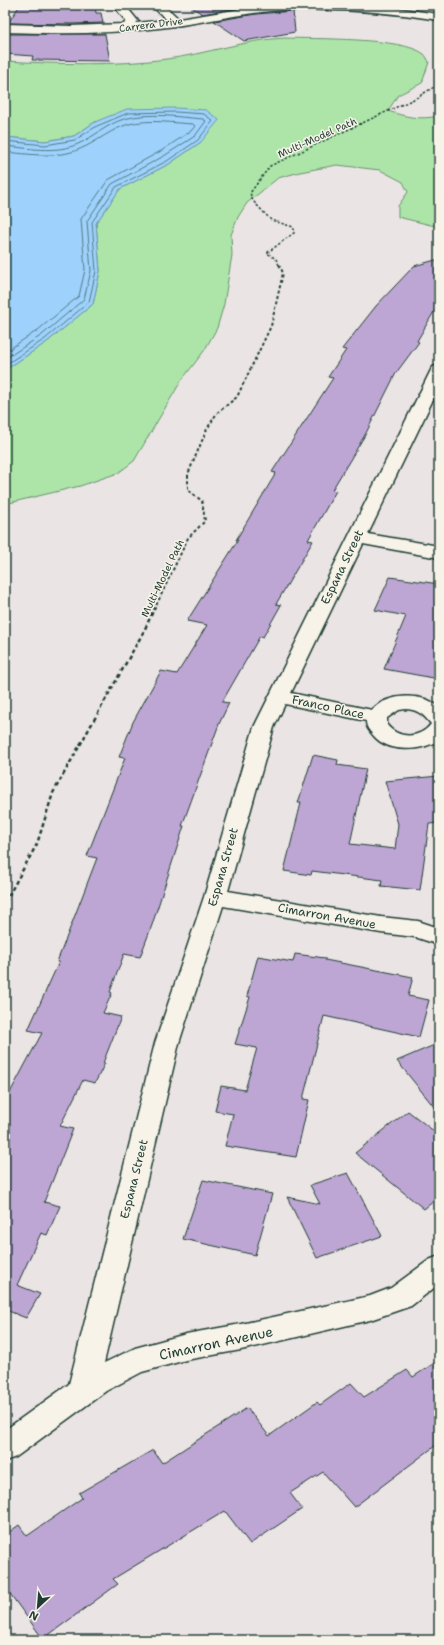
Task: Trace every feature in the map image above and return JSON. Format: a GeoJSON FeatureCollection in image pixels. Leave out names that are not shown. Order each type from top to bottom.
{"type":"FeatureCollection","features":[{"type":"Feature","properties":{"kind":"street"},"geometry":{"type":"LineString","coordinates":[[119,5],[132,20],[128,27]]}},
{"type":"Feature","properties":{"kind":"street"},"geometry":{"type":"LineString","coordinates":[[157,5],[176,22]]}},
{"type":"Feature","properties":{"kind":"street","name":"Carrera Drive"},"geometry":{"type":"LineString","coordinates":[[5,28],[73,31],[128,27],[176,22],[244,11],[300,6],[374,8],[439,17]]}},
{"type":"Feature","properties":{"kind":"street","name":"Espana Street"},"geometry":{"type":"LineString","coordinates":[[82,1392],[167,1044],[215,897],[264,727],[438,374]]}},
{"type":"Feature","properties":{"kind":"street"},"geometry":{"type":"LineString","coordinates":[[357,537],[439,552]]}},
{"type":"Feature","properties":{"kind":"street","name":"Franco Place"},"geometry":{"type":"LineString","coordinates":[[280,697],[376,717]]}},
{"type":"Feature","properties":{"kind":"street","name":"Franco Place"},"geometry":{"type":"LineString","coordinates":[[439,720],[436,714],[430,709],[413,703],[393,704],[379,712],[376,717],[376,724],[380,731],[397,741],[419,742],[436,733],[439,727]]}},
{"type":"Feature","properties":{"kind":"street","name":"Cimarron Avenue"},"geometry":{"type":"LineString","coordinates":[[215,897],[381,925],[418,929],[439,937]]}},
{"type":"Feature","properties":{"kind":"street","name":"Cimarron Avenue"},"geometry":{"type":"LineString","coordinates":[[5,1447],[96,1382],[135,1361],[186,1347],[248,1336],[370,1308],[401,1296],[439,1268]]}},
{"type":"Feature","properties":{"kind":"path","name":"Multi-Model Path"},"geometry":{"type":"LineString","coordinates":[[5,902],[37,844],[52,793],[147,624],[188,538],[205,521],[202,501],[188,490],[188,474],[207,429],[217,413],[237,397],[271,326],[283,273],[276,259],[267,253],[294,232],[293,227],[271,220],[253,201],[250,192],[270,166],[383,114],[427,92],[439,84]]}},
{"type":"Feature","properties":{"kind":"green space"},"geometry":{"type":"Polygon","coordinates":[[[284,38],[357,40],[397,44],[413,48],[425,55],[429,62],[422,83],[398,95],[388,111],[413,117],[426,118],[439,116],[439,227],[398,217],[398,206],[408,192],[403,182],[380,170],[337,165],[278,178],[247,203],[238,217],[231,235],[232,255],[224,304],[217,328],[204,351],[181,381],[134,461],[118,473],[80,486],[5,504],[5,370],[47,342],[93,304],[100,271],[96,223],[120,189],[169,164],[201,142],[95,122],[74,136],[45,141],[5,137],[5,61],[86,64],[127,63],[182,57],[254,41],[284,38]]]}},
{"type":"Feature","properties":{"kind":"water"},"geometry":{"type":"Polygon","coordinates":[[[176,108],[206,110],[219,120],[201,142],[169,164],[120,189],[96,223],[100,271],[93,304],[47,342],[5,370],[5,137],[45,141],[74,136],[95,122],[127,109],[176,108]]]}},
{"type":"Feature","properties":{"kind":"building"},"geometry":{"type":"Polygon","coordinates":[[[20,5],[58,7],[95,6],[96,13],[101,13],[103,23],[8,23],[20,5]]]}},
{"type":"Feature","properties":{"kind":"building"},"geometry":{"type":"Polygon","coordinates":[[[189,5],[257,5],[202,14],[189,5]]]}},
{"type":"Feature","properties":{"kind":"building"},"geometry":{"type":"Polygon","coordinates":[[[293,11],[295,32],[244,41],[214,21],[256,14],[293,11]]]}},
{"type":"Feature","properties":{"kind":"building"},"geometry":{"type":"Polygon","coordinates":[[[5,34],[105,34],[110,61],[32,60],[33,56],[5,54],[5,34]]]}},
{"type":"Feature","properties":{"kind":"building"},"geometry":{"type":"Polygon","coordinates":[[[439,259],[439,303],[417,341],[419,342],[396,373],[365,435],[332,490],[336,491],[308,540],[313,541],[276,604],[281,605],[263,637],[260,636],[222,702],[229,703],[219,724],[182,826],[184,826],[140,957],[124,954],[110,992],[112,993],[103,1013],[121,1017],[103,1063],[105,1063],[95,1083],[83,1080],[60,1126],[73,1129],[44,1202],[60,1206],[47,1235],[41,1233],[17,1285],[40,1294],[26,1318],[6,1310],[5,1312],[5,1102],[42,1033],[28,1030],[59,962],[57,962],[97,858],[87,856],[125,758],[119,757],[133,722],[161,671],[177,674],[207,625],[187,621],[238,540],[236,540],[276,473],[272,472],[333,378],[328,377],[346,350],[342,349],[376,306],[414,266],[439,259]]]}},
{"type":"Feature","properties":{"kind":"building"},"geometry":{"type":"Polygon","coordinates":[[[390,577],[439,584],[439,679],[384,669],[406,616],[375,610],[390,577]]]}},
{"type":"Feature","properties":{"kind":"building"},"geometry":{"type":"Polygon","coordinates":[[[313,755],[338,760],[337,765],[366,769],[350,844],[395,849],[398,824],[385,781],[439,776],[439,823],[429,824],[420,890],[381,886],[382,880],[312,871],[311,875],[284,871],[301,803],[298,803],[313,755]]]}},
{"type":"Feature","properties":{"kind":"building"},"geometry":{"type":"Polygon","coordinates":[[[295,954],[325,958],[325,960],[413,977],[408,996],[429,1000],[419,1037],[324,1016],[303,1099],[309,1100],[296,1157],[225,1146],[233,1114],[215,1111],[221,1086],[245,1090],[257,1048],[235,1044],[250,997],[247,996],[258,956],[293,962],[295,954]]]}},
{"type":"Feature","properties":{"kind":"building"},"geometry":{"type":"Polygon","coordinates":[[[439,1043],[439,1113],[397,1061],[439,1043]]]}},
{"type":"Feature","properties":{"kind":"building"},"geometry":{"type":"Polygon","coordinates":[[[408,1111],[439,1135],[439,1197],[424,1209],[355,1153],[408,1111]]]}},
{"type":"Feature","properties":{"kind":"building"},"geometry":{"type":"Polygon","coordinates":[[[348,1173],[382,1236],[317,1258],[287,1197],[320,1204],[310,1185],[348,1173]]]}},
{"type":"Feature","properties":{"kind":"building"},"geometry":{"type":"Polygon","coordinates":[[[203,1180],[272,1194],[255,1255],[183,1239],[203,1180]]]}},
{"type":"Feature","properties":{"kind":"building"},"geometry":{"type":"Polygon","coordinates":[[[439,1360],[439,1443],[354,1507],[323,1472],[290,1493],[302,1509],[250,1544],[225,1511],[113,1579],[118,1584],[43,1639],[5,1587],[5,1535],[19,1525],[27,1536],[82,1498],[79,1493],[153,1450],[162,1463],[247,1408],[269,1436],[317,1402],[320,1405],[351,1383],[364,1397],[407,1370],[413,1377],[439,1360]]]}}]}
